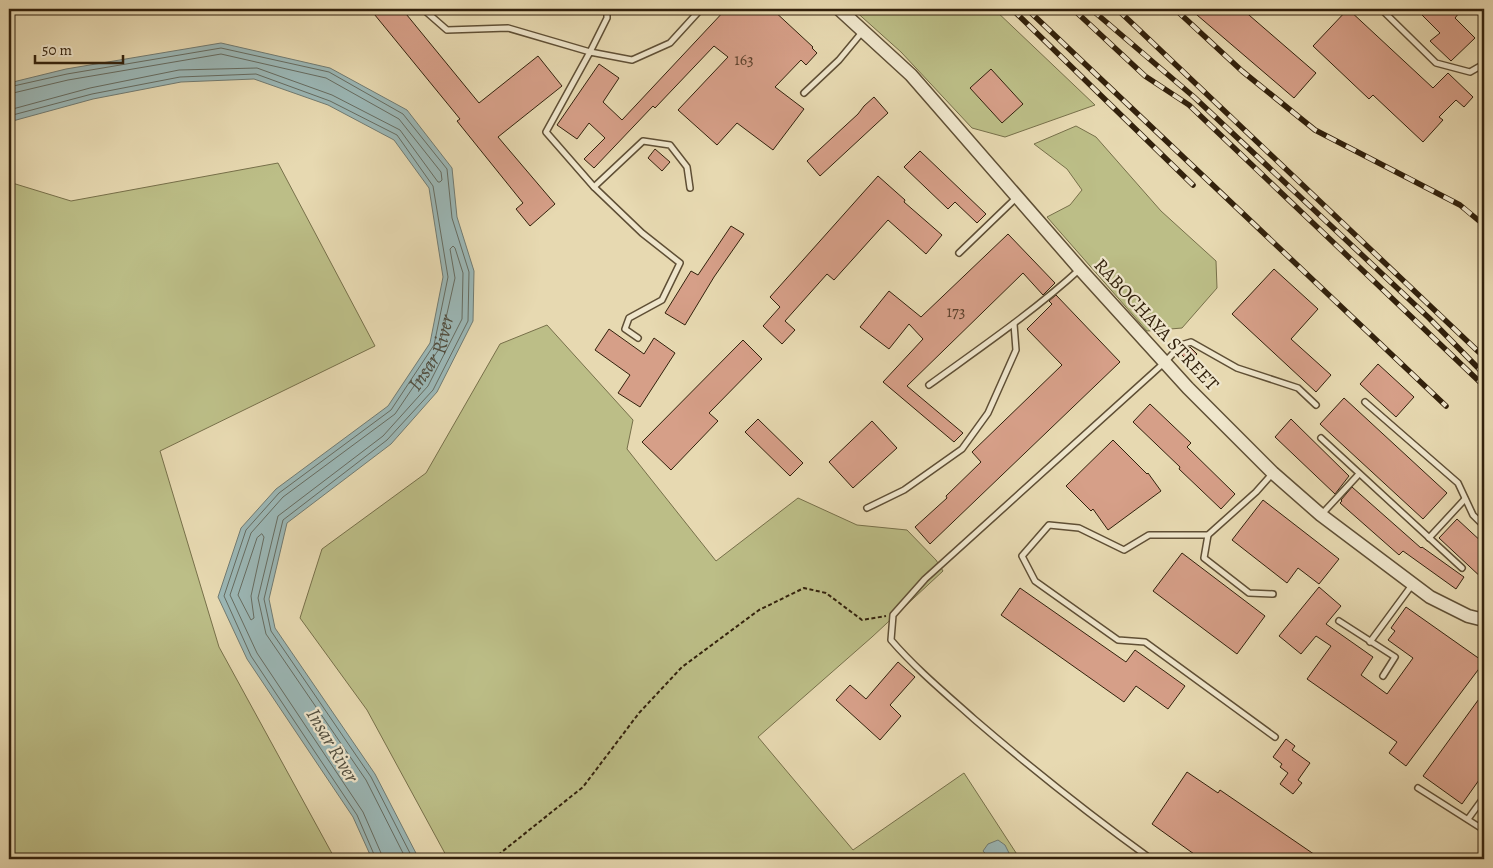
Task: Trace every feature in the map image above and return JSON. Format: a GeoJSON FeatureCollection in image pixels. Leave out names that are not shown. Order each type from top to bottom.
{"type":"FeatureCollection","features":[{"type":"Feature","properties":{"kind":"street","name":"RABOCHAYA STREET"},"geometry":{"type":"LineString","coordinates":[[839,9],[911,75],[1080,269],[1188,388],[1273,473],[1321,516],[1413,585],[1449,608],[1484,620]]}},
{"type":"Feature","properties":{"kind":"lane"},"geometry":{"type":"LineString","coordinates":[[423,9],[447,30],[508,28],[590,52],[632,60],[670,43],[701,9]]}},
{"type":"Feature","properties":{"kind":"lane"},"geometry":{"type":"LineString","coordinates":[[607,9],[607,18],[546,132],[594,186],[642,233],[680,263],[662,300],[629,318],[625,329],[638,338]]}},
{"type":"Feature","properties":{"kind":"lane"},"geometry":{"type":"LineString","coordinates":[[1381,9],[1436,63],[1470,72],[1484,64]]}},
{"type":"Feature","properties":{"kind":"lane"},"geometry":{"type":"LineString","coordinates":[[1477,9],[1484,16]]}},
{"type":"Feature","properties":{"kind":"lane"},"geometry":{"type":"LineString","coordinates":[[804,93],[839,60],[864,30]]}},
{"type":"Feature","properties":{"kind":"lane"},"geometry":{"type":"LineString","coordinates":[[594,186],[643,141],[670,145],[687,167],[690,188]]}},
{"type":"Feature","properties":{"kind":"lane"},"geometry":{"type":"LineString","coordinates":[[959,253],[1018,196]]}},
{"type":"Feature","properties":{"kind":"lane"},"geometry":{"type":"LineString","coordinates":[[929,385],[1014,324],[1054,293],[1080,269]]}},
{"type":"Feature","properties":{"kind":"lane"},"geometry":{"type":"LineString","coordinates":[[867,508],[904,490],[962,449],[988,413],[1016,350],[1014,324]]}},
{"type":"Feature","properties":{"kind":"lane"},"geometry":{"type":"LineString","coordinates":[[1151,859],[1009,749],[912,664],[891,640],[893,615],[925,580],[1165,362],[1180,345],[1191,342],[1236,368],[1298,388],[1316,405]]}},
{"type":"Feature","properties":{"kind":"lane"},"geometry":{"type":"LineString","coordinates":[[1365,402],[1458,483],[1473,515],[1484,526]]}},
{"type":"Feature","properties":{"kind":"lane"},"geometry":{"type":"LineString","coordinates":[[1321,438],[1462,568]]}},
{"type":"Feature","properties":{"kind":"lane"},"geometry":{"type":"LineString","coordinates":[[1273,473],[1256,492],[1208,535],[1204,558],[1249,593],[1273,594]]}},
{"type":"Feature","properties":{"kind":"lane"},"geometry":{"type":"LineString","coordinates":[[1321,516],[1359,474]]}},
{"type":"Feature","properties":{"kind":"lane"},"geometry":{"type":"LineString","coordinates":[[1429,538],[1465,498]]}},
{"type":"Feature","properties":{"kind":"lane"},"geometry":{"type":"LineString","coordinates":[[1208,535],[1149,535],[1124,550],[1079,528],[1050,525],[1022,556],[1035,581],[1118,640],[1145,642],[1275,738]]}},
{"type":"Feature","properties":{"kind":"lane"},"geometry":{"type":"LineString","coordinates":[[1370,642],[1413,585]]}},
{"type":"Feature","properties":{"kind":"lane"},"geometry":{"type":"LineString","coordinates":[[1339,621],[1395,657],[1382,676]]}},
{"type":"Feature","properties":{"kind":"lane"},"geometry":{"type":"LineString","coordinates":[[1418,788],[1484,830]]}},
{"type":"Feature","properties":{"kind":"lane"},"geometry":{"type":"LineString","coordinates":[[1468,819],[1484,797]]}},
{"type":"Feature","properties":{"kind":"path"},"geometry":{"type":"LineString","coordinates":[[492,859],[582,787],[639,712],[682,667],[759,610],[804,588],[826,593],[862,620],[893,615]]}},
{"type":"Feature","properties":{"kind":"green space"},"geometry":{"type":"Polygon","coordinates":[[[853,9],[994,9],[1095,105],[1005,137],[972,128],[901,52],[853,9]]]}},
{"type":"Feature","properties":{"kind":"green space"},"geometry":{"type":"Polygon","coordinates":[[[1076,126],[1096,137],[1161,211],[1216,261],[1217,288],[1182,328],[1147,331],[1047,217],[1070,205],[1082,190],[1067,169],[1034,144],[1076,126]]]}},
{"type":"Feature","properties":{"kind":"green space"},"geometry":{"type":"Polygon","coordinates":[[[278,163],[375,346],[160,451],[219,647],[335,859],[9,859],[9,182],[71,201],[278,163]]]}},
{"type":"Feature","properties":{"kind":"green space"},"geometry":{"type":"Polygon","coordinates":[[[547,325],[633,420],[627,449],[716,561],[798,498],[857,525],[907,530],[936,560],[943,571],[872,637],[758,737],[853,850],[964,773],[1020,859],[448,859],[367,710],[300,618],[322,549],[426,473],[500,344],[547,325]]]}},
{"type":"Feature","properties":{"kind":"water","name":"Insar River"},"geometry":{"type":"Polygon","coordinates":[[[221,43],[330,68],[407,110],[452,168],[457,217],[474,271],[473,321],[437,392],[391,444],[287,523],[269,599],[275,628],[375,774],[419,859],[372,859],[353,817],[247,659],[218,597],[241,528],[276,489],[388,406],[430,343],[443,277],[429,188],[394,140],[328,105],[254,79],[181,82],[93,99],[9,122],[9,83],[66,69],[221,43]]]}},
{"type":"Feature","properties":{"kind":"water"},"geometry":{"type":"Polygon","coordinates":[[[998,840],[1005,845],[1012,859],[990,859],[983,851],[988,844],[998,840]]]}},
{"type":"Feature","properties":{"kind":"building"},"geometry":{"type":"Polygon","coordinates":[[[370,9],[402,9],[479,103],[538,56],[562,86],[498,137],[555,204],[530,226],[516,209],[523,203],[457,121],[460,119],[370,9]]]}},
{"type":"Feature","properties":{"kind":"building"},"geometry":{"type":"Polygon","coordinates":[[[726,9],[772,9],[817,53],[806,65],[801,60],[775,87],[804,109],[773,150],[737,123],[717,145],[678,110],[728,57],[714,46],[594,168],[584,159],[605,138],[589,123],[577,139],[557,125],[599,64],[619,78],[603,102],[622,120],[726,9]]]}},
{"type":"Feature","properties":{"kind":"building"},"geometry":{"type":"Polygon","coordinates":[[[1190,9],[1216,9],[1222,14],[1227,9],[1242,9],[1316,73],[1294,98],[1190,9]]]}},
{"type":"Feature","properties":{"kind":"building"},"geometry":{"type":"Polygon","coordinates":[[[1348,9],[1433,88],[1448,73],[1473,97],[1464,107],[1456,100],[1439,117],[1443,120],[1423,142],[1373,95],[1369,99],[1313,46],[1348,9]]]}},
{"type":"Feature","properties":{"kind":"building"},"geometry":{"type":"Polygon","coordinates":[[[1416,9],[1455,9],[1459,13],[1455,18],[1475,38],[1451,61],[1430,41],[1440,33],[1416,9]]]}},
{"type":"Feature","properties":{"kind":"building"},"geometry":{"type":"Polygon","coordinates":[[[991,69],[1023,104],[1002,123],[970,88],[991,69]]]}},
{"type":"Feature","properties":{"kind":"building"},"geometry":{"type":"Polygon","coordinates":[[[874,97],[888,113],[820,176],[807,161],[874,97]]]}},
{"type":"Feature","properties":{"kind":"building"},"geometry":{"type":"Polygon","coordinates":[[[655,149],[670,162],[662,171],[648,158],[655,149]]]}},
{"type":"Feature","properties":{"kind":"building"},"geometry":{"type":"Polygon","coordinates":[[[920,151],[986,214],[977,223],[955,202],[948,209],[904,167],[920,151]]]}},
{"type":"Feature","properties":{"kind":"building"},"geometry":{"type":"Polygon","coordinates":[[[878,176],[942,235],[926,254],[888,220],[834,280],[827,274],[785,321],[795,330],[782,344],[763,326],[780,307],[770,297],[878,176]]]}},
{"type":"Feature","properties":{"kind":"building"},"geometry":{"type":"Polygon","coordinates":[[[731,226],[744,234],[714,277],[685,325],[665,313],[691,271],[698,275],[731,226]]]}},
{"type":"Feature","properties":{"kind":"building"},"geometry":{"type":"Polygon","coordinates":[[[1008,234],[1055,283],[1043,295],[1023,273],[907,386],[963,433],[954,442],[883,382],[923,339],[909,324],[889,349],[860,327],[889,291],[921,317],[1008,234]]]}},
{"type":"Feature","properties":{"kind":"building"},"geometry":{"type":"Polygon","coordinates":[[[1274,269],[1318,309],[1291,339],[1331,375],[1316,392],[1232,314],[1274,269]]]}},
{"type":"Feature","properties":{"kind":"building"},"geometry":{"type":"Polygon","coordinates":[[[1056,295],[1120,362],[930,544],[915,527],[947,498],[946,496],[981,462],[972,452],[1062,365],[1027,329],[1052,304],[1049,301],[1056,295]]]}},
{"type":"Feature","properties":{"kind":"building"},"geometry":{"type":"Polygon","coordinates":[[[609,329],[644,354],[654,338],[675,353],[640,407],[618,393],[630,375],[595,350],[609,329]]]}},
{"type":"Feature","properties":{"kind":"building"},"geometry":{"type":"Polygon","coordinates":[[[743,340],[762,359],[709,413],[718,421],[671,470],[642,442],[743,340]]]}},
{"type":"Feature","properties":{"kind":"building"},"geometry":{"type":"Polygon","coordinates":[[[1190,347],[1197,354],[1189,362],[1181,354],[1190,347]]]}},
{"type":"Feature","properties":{"kind":"building"},"geometry":{"type":"Polygon","coordinates":[[[1378,364],[1414,397],[1396,417],[1360,384],[1378,364]]]}},
{"type":"Feature","properties":{"kind":"building"},"geometry":{"type":"Polygon","coordinates":[[[1344,398],[1447,493],[1423,519],[1320,424],[1344,398]]]}},
{"type":"Feature","properties":{"kind":"building"},"geometry":{"type":"Polygon","coordinates":[[[1150,404],[1191,443],[1187,447],[1235,494],[1221,509],[1133,422],[1150,404]]]}},
{"type":"Feature","properties":{"kind":"building"},"geometry":{"type":"Polygon","coordinates":[[[758,419],[803,463],[790,476],[745,432],[758,419]]]}},
{"type":"Feature","properties":{"kind":"building"},"geometry":{"type":"Polygon","coordinates":[[[1291,419],[1349,476],[1335,494],[1275,437],[1291,419]]]}},
{"type":"Feature","properties":{"kind":"building"},"geometry":{"type":"Polygon","coordinates":[[[872,421],[897,448],[853,488],[829,462],[872,421]]]}},
{"type":"Feature","properties":{"kind":"building"},"geometry":{"type":"Polygon","coordinates":[[[1113,440],[1148,473],[1161,491],[1108,530],[1093,509],[1091,511],[1066,486],[1113,440]]]}},
{"type":"Feature","properties":{"kind":"building"},"geometry":{"type":"Polygon","coordinates":[[[1352,487],[1421,548],[1464,577],[1456,589],[1403,551],[1399,555],[1340,503],[1352,487]]]}},
{"type":"Feature","properties":{"kind":"building"},"geometry":{"type":"Polygon","coordinates":[[[1263,500],[1339,559],[1319,584],[1298,568],[1287,583],[1232,540],[1263,500]]]}},
{"type":"Feature","properties":{"kind":"building"},"geometry":{"type":"Polygon","coordinates":[[[1457,519],[1484,544],[1484,580],[1439,538],[1457,519]]]}},
{"type":"Feature","properties":{"kind":"building"},"geometry":{"type":"Polygon","coordinates":[[[1182,553],[1265,616],[1237,654],[1153,591],[1182,553]]]}},
{"type":"Feature","properties":{"kind":"building"},"geometry":{"type":"Polygon","coordinates":[[[1319,587],[1341,606],[1326,624],[1373,657],[1361,675],[1387,694],[1413,658],[1388,640],[1395,631],[1391,628],[1406,607],[1484,662],[1406,766],[1389,753],[1397,742],[1307,679],[1331,646],[1316,636],[1301,654],[1279,636],[1319,587]]]}},
{"type":"Feature","properties":{"kind":"building"},"geometry":{"type":"Polygon","coordinates":[[[1020,588],[1126,662],[1135,650],[1185,686],[1168,709],[1136,686],[1124,702],[1001,615],[1020,588]]]}},
{"type":"Feature","properties":{"kind":"building"},"geometry":{"type":"Polygon","coordinates":[[[898,662],[915,677],[890,705],[901,716],[880,740],[836,700],[850,685],[866,699],[898,662]]]}},
{"type":"Feature","properties":{"kind":"building"},"geometry":{"type":"Polygon","coordinates":[[[1484,692],[1484,773],[1462,804],[1423,776],[1484,692]]]}},
{"type":"Feature","properties":{"kind":"building"},"geometry":{"type":"Polygon","coordinates":[[[1286,739],[1295,746],[1292,750],[1310,763],[1298,780],[1302,783],[1293,794],[1280,784],[1288,773],[1280,767],[1282,764],[1273,757],[1286,739]]]}},
{"type":"Feature","properties":{"kind":"building"},"geometry":{"type":"Polygon","coordinates":[[[1187,772],[1218,793],[1220,790],[1321,859],[1201,859],[1152,824],[1187,772]]]}},
{"type":"Feature","properties":{"kind":"railway"},"geometry":{"type":"LineString","coordinates":[[1012,9],[1193,185]]}},
{"type":"Feature","properties":{"kind":"railway"},"geometry":{"type":"LineString","coordinates":[[1027,9],[1446,406]]}},
{"type":"Feature","properties":{"kind":"railway"},"geometry":{"type":"LineString","coordinates":[[1073,9],[1145,76],[1189,105],[1484,386]]}},
{"type":"Feature","properties":{"kind":"railway"},"geometry":{"type":"LineString","coordinates":[[1091,9],[1194,97],[1429,318],[1484,374]]}},
{"type":"Feature","properties":{"kind":"railway"},"geometry":{"type":"LineString","coordinates":[[1117,9],[1484,357]]}},
{"type":"Feature","properties":{"kind":"railway"},"geometry":{"type":"LineString","coordinates":[[1175,9],[1242,71],[1315,130],[1460,205],[1484,225]]}}]}
